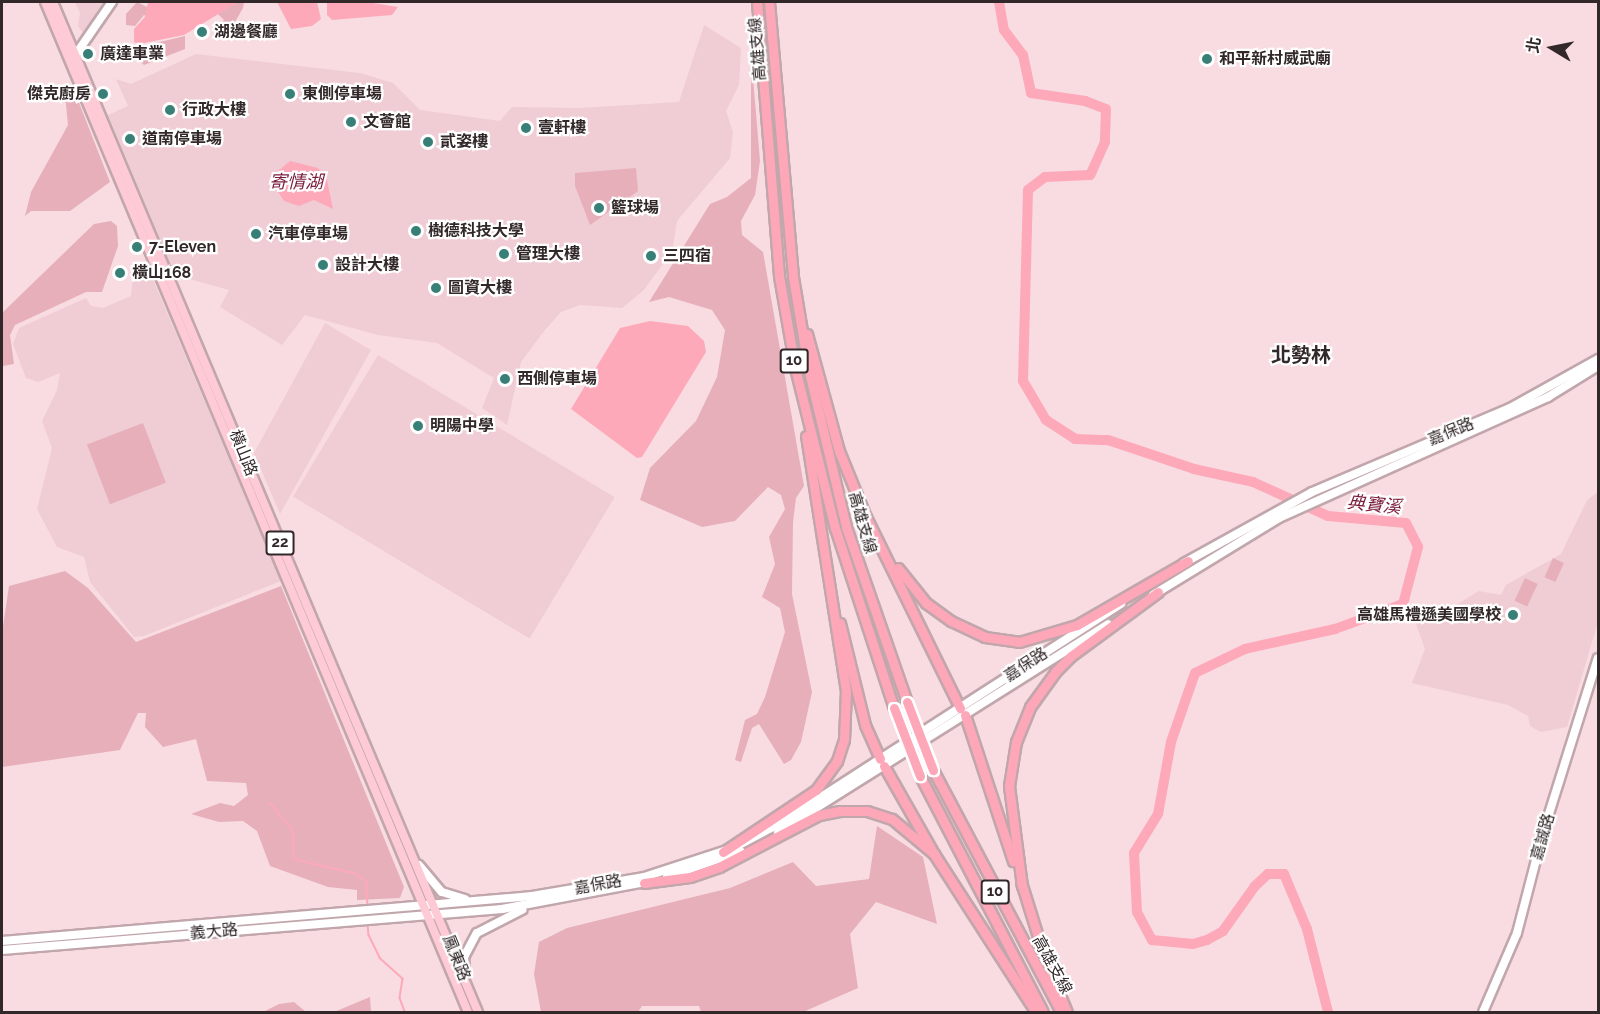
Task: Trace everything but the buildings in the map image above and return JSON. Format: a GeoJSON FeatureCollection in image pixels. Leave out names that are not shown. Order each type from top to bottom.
{"type":"FeatureCollection","features":[{"type":"Feature","properties":{"kind":"highway","name":"高雄支線"},"geometry":{"type":"LineString","coordinates":[[757,2],[779,276],[791,342],[835,528],[894,708],[920,776],[1043,1012]]}},
{"type":"Feature","properties":{"kind":"highway","name":"高雄支線"},"geometry":{"type":"LineString","coordinates":[[769,2],[796,295],[808,367],[846,527],[933,770],[1061,1012]]}},
{"type":"Feature","properties":{"kind":"highway"},"geometry":{"type":"LineString","coordinates":[[796,295],[838,451],[866,517],[886,553],[963,712],[1045,959],[1067,1012]]}},
{"type":"Feature","properties":{"kind":"highway"},"geometry":{"type":"LineString","coordinates":[[723,852],[816,790],[837,761],[847,708],[829,577],[791,342]]}},
{"type":"Feature","properties":{"kind":"highway"},"geometry":{"type":"LineString","coordinates":[[886,553],[926,603],[951,621],[985,637],[1019,642],[1077,626],[1188,561]]}},
{"type":"Feature","properties":{"kind":"highway"},"geometry":{"type":"LineString","coordinates":[[829,577],[851,676],[882,762],[934,854],[1036,1012]]}},
{"type":"Feature","properties":{"kind":"highway"},"geometry":{"type":"LineString","coordinates":[[1022,886],[1009,786],[1016,742],[1030,707],[1071,656],[1158,592]]}},
{"type":"Feature","properties":{"kind":"highway"},"geometry":{"type":"LineString","coordinates":[[644,883],[690,877],[719,867],[819,815],[840,811],[867,811],[892,819],[934,854]]}},
{"type":"Feature","properties":{"kind":"main road","name":"橫山路"},"geometry":{"type":"LineString","coordinates":[[45,2],[74,59],[434,905]]}},
{"type":"Feature","properties":{"kind":"main road","name":"橫山路"},"geometry":{"type":"LineString","coordinates":[[53,2],[74,59],[422,906]]}},
{"type":"Feature","properties":{"kind":"main road","name":"鳳東路"},"geometry":{"type":"LineString","coordinates":[[434,905],[478,1012]]}},
{"type":"Feature","properties":{"kind":"main road","name":"鳳東路"},"geometry":{"type":"LineString","coordinates":[[422,906],[468,1012]]}},
{"type":"Feature","properties":{"kind":"street"},"geometry":{"type":"LineString","coordinates":[[74,59],[112,2]]}},
{"type":"Feature","properties":{"kind":"street","name":"嘉保路"},"geometry":{"type":"LineString","coordinates":[[963,712],[1188,561],[1314,495],[1510,408],[1599,359]]}},
{"type":"Feature","properties":{"kind":"street","name":"嘉保路"},"geometry":{"type":"LineString","coordinates":[[1314,495],[1548,397],[1599,366]]}},
{"type":"Feature","properties":{"kind":"street","name":"嘉保路"},"geometry":{"type":"LineString","coordinates":[[438,914],[537,904],[644,883],[739,852],[1158,592],[1277,515]]}},
{"type":"Feature","properties":{"kind":"street","name":"嘉誠路"},"geometry":{"type":"LineString","coordinates":[[1483,1012],[1517,933],[1543,833],[1599,658]]}},
{"type":"Feature","properties":{"kind":"street","name":"嘉保路"},"geometry":{"type":"LineString","coordinates":[[434,905],[488,900],[644,877],[723,852],[784,821],[882,762]]}},
{"type":"Feature","properties":{"kind":"street"},"geometry":{"type":"LineString","coordinates":[[415,859],[427,878],[442,892],[488,900]]}},
{"type":"Feature","properties":{"kind":"street"},"geometry":{"type":"LineString","coordinates":[[471,992],[463,963],[472,939],[488,925],[537,904]]}},
{"type":"Feature","properties":{"kind":"street","name":"義大路"},"geometry":{"type":"LineString","coordinates":[[2,941],[434,905]]}},
{"type":"Feature","properties":{"kind":"street","name":"義大路"},"geometry":{"type":"LineString","coordinates":[[2,950],[438,914]]}},
{"type":"Feature","properties":{"kind":"shaded area"},"geometry":{"type":"Polygon","coordinates":[[[75,2],[106,2],[84,34],[78,26],[80,13],[75,2]]]}},
{"type":"Feature","properties":{"kind":"shaded area"},"geometry":{"type":"Polygon","coordinates":[[[137,2],[149,8],[148,17],[144,15],[135,26],[126,25],[126,14],[137,2]]]}},
{"type":"Feature","properties":{"kind":"shaded area"},"geometry":{"type":"Polygon","coordinates":[[[229,2],[244,2],[243,8],[231,29],[224,29],[218,37],[214,30],[224,20],[217,13],[229,2]]]}},
{"type":"Feature","properties":{"kind":"shaded area","name":"樹德科技大學"},"geometry":{"type":"Polygon","coordinates":[[[704,25],[741,48],[739,85],[726,111],[733,132],[730,158],[677,221],[672,252],[643,291],[622,308],[580,305],[561,312],[544,331],[521,362],[507,425],[482,408],[494,378],[437,343],[378,335],[305,315],[282,345],[220,307],[229,290],[175,275],[108,115],[128,106],[116,79],[131,84],[196,54],[360,73],[393,83],[420,110],[500,121],[512,107],[579,108],[679,102],[704,25]]]}},
{"type":"Feature","properties":{"kind":"shaded area"},"geometry":{"type":"Polygon","coordinates":[[[185,36],[185,49],[144,65],[140,61],[143,46],[185,36]]]}},
{"type":"Feature","properties":{"kind":"shaded area"},"geometry":{"type":"Polygon","coordinates":[[[751,54],[760,161],[755,195],[741,221],[742,235],[763,252],[804,486],[796,498],[793,522],[792,594],[812,692],[801,742],[791,760],[784,764],[759,724],[752,728],[741,762],[735,760],[745,720],[757,714],[765,697],[785,632],[780,608],[762,597],[775,564],[769,537],[785,509],[781,495],[768,487],[735,521],[702,527],[640,500],[650,468],[696,421],[717,377],[725,330],[712,310],[669,297],[649,302],[710,204],[727,197],[751,178],[751,54]]]}},
{"type":"Feature","properties":{"kind":"shaded area"},"geometry":{"type":"Polygon","coordinates":[[[74,90],[110,182],[70,211],[31,211],[25,216],[31,192],[68,125],[65,94],[74,90]]]}},
{"type":"Feature","properties":{"kind":"shaded area","name":"籃球場"},"geometry":{"type":"Polygon","coordinates":[[[636,168],[638,191],[590,225],[575,186],[575,173],[636,168]]]}},
{"type":"Feature","properties":{"kind":"shaded area"},"geometry":{"type":"Polygon","coordinates":[[[111,221],[117,226],[118,246],[102,292],[86,292],[15,325],[10,335],[14,364],[3,366],[2,313],[94,224],[111,221]]]}},
{"type":"Feature","properties":{"kind":"shaded area"},"geometry":{"type":"Polygon","coordinates":[[[146,263],[281,581],[144,636],[134,637],[90,582],[84,557],[57,547],[37,509],[52,448],[42,421],[57,390],[60,373],[38,382],[26,378],[13,344],[19,328],[86,298],[91,306],[103,308],[131,296],[133,273],[146,263]]]}},
{"type":"Feature","properties":{"kind":"shaded area"},"geometry":{"type":"Polygon","coordinates":[[[325,323],[371,350],[280,514],[254,453],[325,323]]]}},
{"type":"Feature","properties":{"kind":"shaded area","name":"明陽中學"},"geometry":{"type":"Polygon","coordinates":[[[378,355],[615,497],[530,639],[293,496],[378,355]]]}},
{"type":"Feature","properties":{"kind":"shaded area"},"geometry":{"type":"Polygon","coordinates":[[[143,423],[166,483],[110,504],[87,445],[143,423]]]}},
{"type":"Feature","properties":{"kind":"shaded area","name":"高雄馬禮遜美國學校"},"geometry":{"type":"Polygon","coordinates":[[[1598,492],[1598,622],[1567,727],[1541,732],[1530,726],[1528,716],[1508,705],[1412,683],[1425,649],[1415,621],[1440,608],[1451,608],[1479,591],[1501,595],[1506,585],[1561,554],[1587,500],[1598,492]]]}},
{"type":"Feature","properties":{"kind":"shaded area"},"geometry":{"type":"Polygon","coordinates":[[[1553,558],[1564,563],[1555,582],[1544,577],[1553,558]]]}},
{"type":"Feature","properties":{"kind":"shaded area"},"geometry":{"type":"Polygon","coordinates":[[[65,571],[88,588],[136,642],[281,586],[404,887],[400,898],[357,900],[357,890],[328,887],[270,866],[257,831],[243,821],[219,822],[191,814],[220,803],[234,806],[248,795],[246,783],[207,781],[196,739],[163,747],[145,727],[146,713],[138,713],[120,750],[2,767],[2,633],[9,586],[65,571]]]}},
{"type":"Feature","properties":{"kind":"shaded area"},"geometry":{"type":"Polygon","coordinates":[[[1525,578],[1538,584],[1527,607],[1514,601],[1525,578]]]}},
{"type":"Feature","properties":{"kind":"shaded area"},"geometry":{"type":"Polygon","coordinates":[[[877,826],[923,857],[937,924],[876,902],[850,934],[858,988],[803,1012],[701,1012],[699,1006],[642,1006],[638,1012],[541,1012],[534,974],[539,942],[567,928],[730,888],[793,862],[816,886],[869,879],[877,826]]]}},
{"type":"Feature","properties":{"kind":"shaded area"},"geometry":{"type":"Polygon","coordinates":[[[370,997],[371,1012],[334,1012],[370,997]]]}},
{"type":"Feature","properties":{"kind":"shaded area"},"geometry":{"type":"Polygon","coordinates":[[[294,1002],[306,1012],[265,1011],[279,1004],[294,1002]]]}},
{"type":"Feature","properties":{"kind":"water"},"geometry":{"type":"Polygon","coordinates":[[[148,2],[238,2],[184,35],[139,44],[134,42],[134,29],[145,17],[148,2]]]}},
{"type":"Feature","properties":{"kind":"water"},"geometry":{"type":"Polygon","coordinates":[[[277,2],[317,2],[321,19],[312,26],[291,29],[277,2]]]}},
{"type":"Feature","properties":{"kind":"water"},"geometry":{"type":"Polygon","coordinates":[[[327,2],[367,2],[398,7],[392,15],[332,20],[327,15],[327,2]]]}},
{"type":"Feature","properties":{"kind":"water","name":"寄情湖"},"geometry":{"type":"Polygon","coordinates":[[[290,161],[318,168],[327,180],[333,209],[314,200],[299,206],[284,201],[275,187],[278,171],[290,161]]]}},
{"type":"Feature","properties":{"kind":"water"},"geometry":{"type":"Polygon","coordinates":[[[650,321],[688,326],[704,341],[706,352],[642,457],[637,458],[571,409],[620,328],[650,321]]]}},
{"type":"Feature","properties":{"kind":"waterway","name":"典寶溪"},"geometry":{"type":"LineString","coordinates":[[999,2],[1004,30],[1023,55],[1031,93],[1085,101],[1106,109],[1105,142],[1090,175],[1045,177],[1028,190],[1023,381],[1046,420],[1075,439],[1108,440],[1194,469],[1253,482],[1328,516],[1406,523],[1418,547],[1403,604],[1335,629],[1245,649],[1195,673],[1171,742],[1158,814],[1134,853],[1137,912],[1152,940],[1193,944],[1207,940],[1223,931],[1255,886],[1268,874],[1284,874],[1307,929],[1328,1012]]}},
{"type":"Feature","properties":{"kind":"waterway"},"geometry":{"type":"LineString","coordinates":[[270,803],[293,830],[294,859],[357,874],[367,882],[368,907]]}},
{"type":"Feature","properties":{"kind":"waterway"},"geometry":{"type":"LineString","coordinates":[[368,924],[369,935],[380,958],[403,979],[400,998],[405,1012]]}},
{"type":"Feature","properties":{"kind":"place","name":"湖邊餐廳"},"geometry":{"type":"Point","coordinates":[202,32]}},
{"type":"Feature","properties":{"kind":"place","name":"廣達車業"},"geometry":{"type":"Point","coordinates":[88,54]}},
{"type":"Feature","properties":{"kind":"place","name":"和平新村威武廟"},"geometry":{"type":"Point","coordinates":[1207,59]}},
{"type":"Feature","properties":{"kind":"place","name":"傑克廚房"},"geometry":{"type":"Point","coordinates":[103,94]}},
{"type":"Feature","properties":{"kind":"place","name":"東側停車場"},"geometry":{"type":"Point","coordinates":[290,94]}},
{"type":"Feature","properties":{"kind":"place","name":"行政大樓"},"geometry":{"type":"Point","coordinates":[170,110]}},
{"type":"Feature","properties":{"kind":"place","name":"文薈館"},"geometry":{"type":"Point","coordinates":[351,122]}},
{"type":"Feature","properties":{"kind":"place","name":"壹軒樓"},"geometry":{"type":"Point","coordinates":[526,128]}},
{"type":"Feature","properties":{"kind":"place","name":"道南停車場"},"geometry":{"type":"Point","coordinates":[130,139]}},
{"type":"Feature","properties":{"kind":"place","name":"貳姿樓"},"geometry":{"type":"Point","coordinates":[428,142]}},
{"type":"Feature","properties":{"kind":"place","name":"籃球場"},"geometry":{"type":"Point","coordinates":[599,208]}},
{"type":"Feature","properties":{"kind":"place","name":"樹德科技大學"},"geometry":{"type":"Point","coordinates":[416,231]}},
{"type":"Feature","properties":{"kind":"place","name":"汽車停車場"},"geometry":{"type":"Point","coordinates":[256,234]}},
{"type":"Feature","properties":{"kind":"place","name":"7-Eleven"},"geometry":{"type":"Point","coordinates":[137,247]}},
{"type":"Feature","properties":{"kind":"place","name":"管理大樓"},"geometry":{"type":"Point","coordinates":[504,254]}},
{"type":"Feature","properties":{"kind":"place","name":"三四宿"},"geometry":{"type":"Point","coordinates":[651,256]}},
{"type":"Feature","properties":{"kind":"place","name":"設計大樓"},"geometry":{"type":"Point","coordinates":[323,265]}},
{"type":"Feature","properties":{"kind":"place","name":"橫山168"},"geometry":{"type":"Point","coordinates":[120,273]}},
{"type":"Feature","properties":{"kind":"place","name":"圖資大樓"},"geometry":{"type":"Point","coordinates":[436,288]}},
{"type":"Feature","properties":{"kind":"place","name":"西側停車場"},"geometry":{"type":"Point","coordinates":[505,379]}},
{"type":"Feature","properties":{"kind":"place","name":"明陽中學"},"geometry":{"type":"Point","coordinates":[418,426]}},
{"type":"Feature","properties":{"kind":"place","name":"高雄馬禮遜美國學校"},"geometry":{"type":"Point","coordinates":[1513,615]}},
{"type":"Feature","properties":{"kind":"district","name":"北勢林"},"geometry":{"type":"Point","coordinates":[1301,355]}}]}
